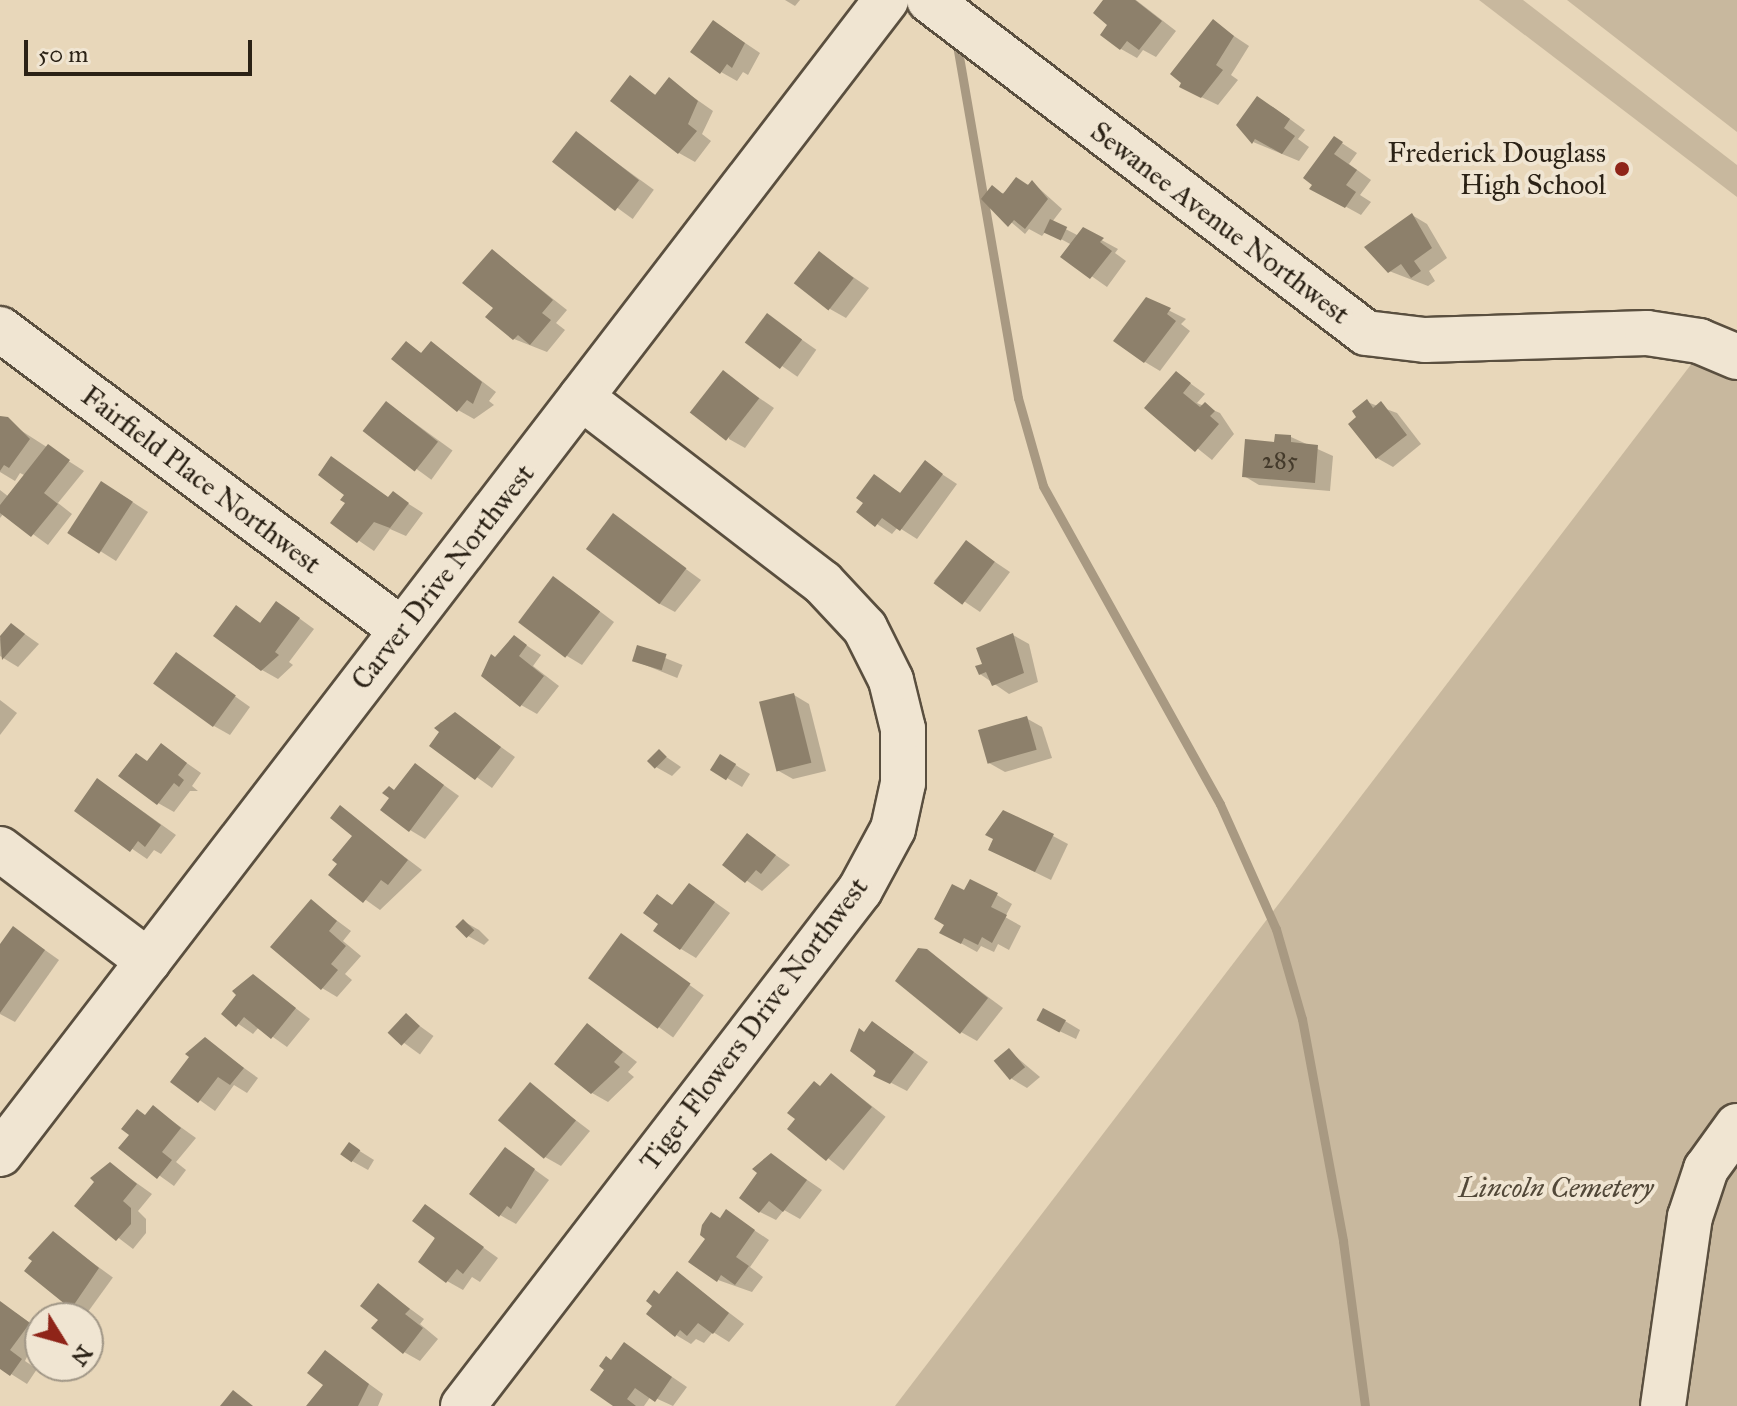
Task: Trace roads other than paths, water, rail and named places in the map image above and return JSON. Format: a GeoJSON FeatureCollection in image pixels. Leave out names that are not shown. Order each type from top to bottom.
{"type":"FeatureCollection","features":[{"type":"Feature","properties":{"kind":"street","name":"Carver Drive Northwest"},"geometry":{"type":"LineString","coordinates":[[0,1154],[886,0]]}},
{"type":"Feature","properties":{"kind":"street","name":"Sewanee Avenue Northwest"},"geometry":{"type":"LineString","coordinates":[[929,0],[1366,333],[1425,340],[1647,333],[1699,341],[1737,357]]}},
{"type":"Feature","properties":{"kind":"street","name":"Fairfield Place Northwest"},"geometry":{"type":"LineString","coordinates":[[0,329],[402,630]]}},
{"type":"Feature","properties":{"kind":"street","name":"Tiger Flowers Drive Northwest"},"geometry":{"type":"LineString","coordinates":[[463,1406],[860,890],[893,829],[903,783],[903,729],[891,680],[865,628],[823,583],[581,397]]}},
{"type":"Feature","properties":{"kind":"street"},"geometry":{"type":"LineString","coordinates":[[0,849],[148,961]]}},
{"type":"Feature","properties":{"kind":"street"},"geometry":{"type":"LineString","coordinates":[[1663,1406],[1694,1205],[1706,1169],[1737,1126]]}},
{"type":"Feature","properties":{"kind":"waterway"},"geometry":{"type":"LineString","coordinates":[[956,39],[1018,398],[1043,486],[1220,804],[1276,929],[1302,1019],[1343,1241],[1365,1406]]}},
{"type":"Feature","properties":{"kind":"place","name":"Frederick Douglass High School"},"geometry":{"type":"Point","coordinates":[1622,169]}},
{"type":"Feature","properties":{"kind":"park label","name":"Lincoln Cemetery"},"geometry":{"type":"Point","coordinates":[1556,1188]}}]}
